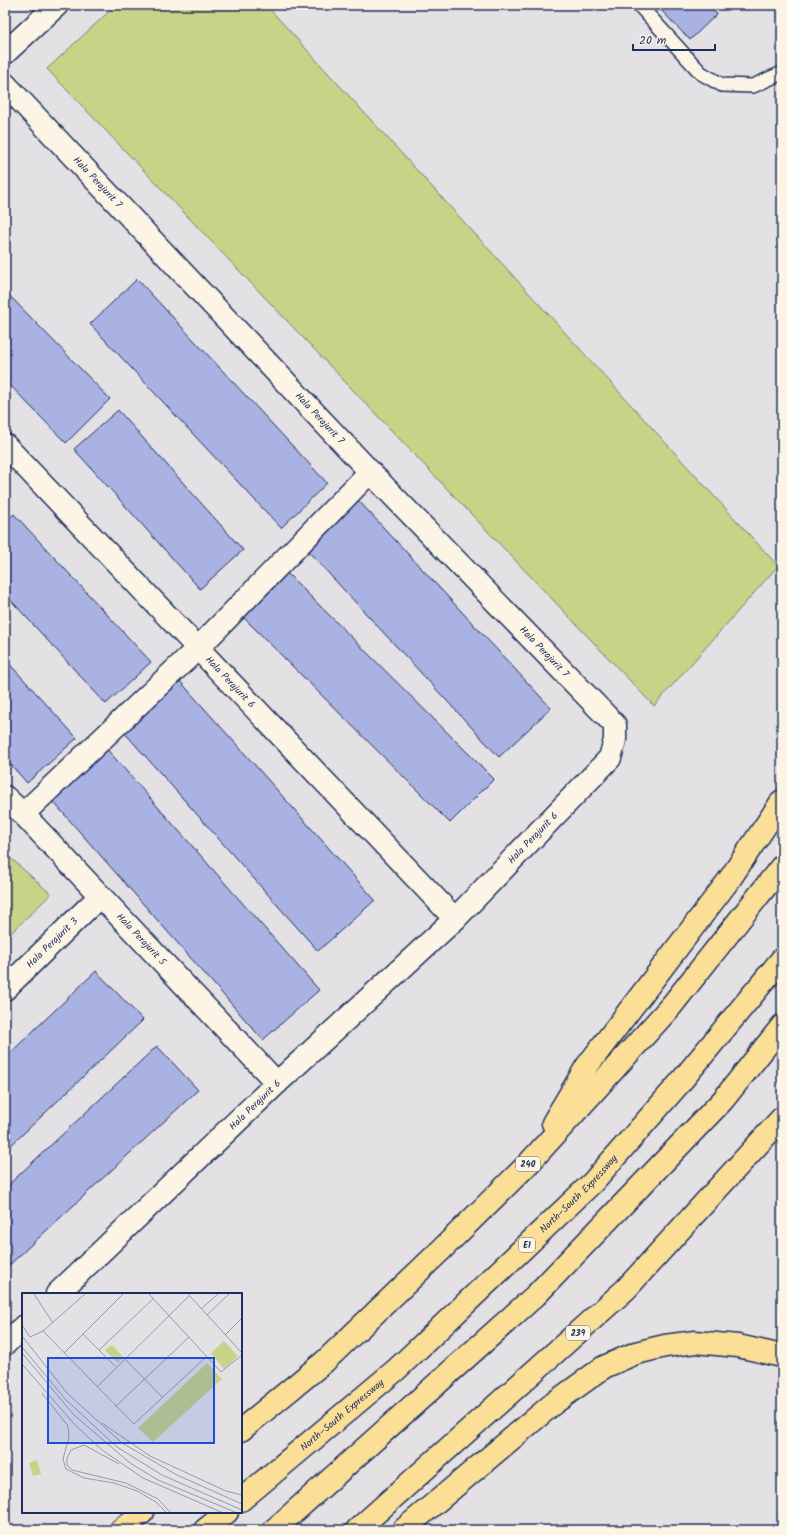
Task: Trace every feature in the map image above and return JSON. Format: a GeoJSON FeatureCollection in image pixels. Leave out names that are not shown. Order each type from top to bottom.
{"type":"FeatureCollection","features":[{"type":"Feature","properties":{"kind":"main road"},"geometry":{"type":"LineString","coordinates":[[529,1163],[587,1066],[729,880],[782,801]]}},
{"type":"Feature","properties":{"kind":"main road","name":"240"},"geometry":{"type":"LineString","coordinates":[[242,1429],[324,1362],[529,1163],[672,1005],[782,866]]}},
{"type":"Feature","properties":{"kind":"main road","name":"North–South Expressway"},"geometry":{"type":"LineString","coordinates":[[242,1499],[397,1369],[593,1182],[678,1085],[782,959]]}},
{"type":"Feature","properties":{"kind":"main road"},"geometry":{"type":"LineString","coordinates":[[274,1530],[536,1295],[723,1100],[782,1026]]}},
{"type":"Feature","properties":{"kind":"main road","name":"239"},"geometry":{"type":"LineString","coordinates":[[357,1530],[626,1289],[782,1118]]}},
{"type":"Feature","properties":{"kind":"main road"},"geometry":{"type":"LineString","coordinates":[[404,1530],[554,1403],[604,1367],[636,1353],[665,1346],[695,1342],[738,1346],[782,1356]]}},
{"type":"Feature","properties":{"kind":"main road"},"geometry":{"type":"LineString","coordinates":[[121,1530],[142,1513]]}},
{"type":"Feature","properties":{"kind":"main road"},"geometry":{"type":"LineString","coordinates":[[205,1530],[226,1513]]}},
{"type":"Feature","properties":{"kind":"street"},"geometry":{"type":"LineString","coordinates":[[5,54],[57,5]]}},
{"type":"Feature","properties":{"kind":"street","name":"Hala Perajurit 7"},"geometry":{"type":"LineString","coordinates":[[5,84],[370,472],[615,725],[615,740],[610,758]]}},
{"type":"Feature","properties":{"kind":"street","name":"Hala Perajurit 6"},"geometry":{"type":"LineString","coordinates":[[5,445],[455,919]]}},
{"type":"Feature","properties":{"kind":"street"},"geometry":{"type":"LineString","coordinates":[[23,814],[198,648],[370,472]]}},
{"type":"Feature","properties":{"kind":"street","name":"Hala Perajurit 6"},"geometry":{"type":"LineString","coordinates":[[58,1293],[277,1084],[455,919],[610,758]]}},
{"type":"Feature","properties":{"kind":"street","name":"Hala Perajurit 5"},"geometry":{"type":"LineString","coordinates":[[5,797],[23,814],[277,1084]]}},
{"type":"Feature","properties":{"kind":"street","name":"Hala Perajurit 3"},"geometry":{"type":"LineString","coordinates":[[5,989],[100,896]]}},
{"type":"Feature","properties":{"kind":"street"},"geometry":{"type":"LineString","coordinates":[[5,1344],[22,1328]]}},
{"type":"Feature","properties":{"kind":"lane"},"geometry":{"type":"LineString","coordinates":[[639,5],[701,73],[722,85],[753,86],[782,73]]}},
{"type":"Feature","properties":{"kind":"green space"},"geometry":{"type":"Polygon","coordinates":[[[116,5],[266,5],[778,566],[654,706],[47,69],[116,5]]]}},
{"type":"Feature","properties":{"kind":"green space"},"geometry":{"type":"Polygon","coordinates":[[[5,853],[51,894],[5,939],[5,853]]]}},
{"type":"Feature","properties":{"kind":"building"},"geometry":{"type":"Polygon","coordinates":[[[656,5],[708,5],[717,14],[690,40],[656,5]]]}},
{"type":"Feature","properties":{"kind":"building"},"geometry":{"type":"Polygon","coordinates":[[[137,279],[327,483],[281,528],[90,324],[137,279]]]}},
{"type":"Feature","properties":{"kind":"building"},"geometry":{"type":"Polygon","coordinates":[[[5,291],[110,399],[66,443],[5,380],[5,291]]]}},
{"type":"Feature","properties":{"kind":"building"},"geometry":{"type":"Polygon","coordinates":[[[118,410],[243,550],[200,589],[74,449],[118,410]]]}},
{"type":"Feature","properties":{"kind":"building"},"geometry":{"type":"Polygon","coordinates":[[[357,499],[551,708],[499,757],[305,548],[357,499]]]}},
{"type":"Feature","properties":{"kind":"building"},"geometry":{"type":"Polygon","coordinates":[[[14,514],[151,662],[106,704],[5,594],[5,522],[14,514]]]}},
{"type":"Feature","properties":{"kind":"building"},"geometry":{"type":"Polygon","coordinates":[[[283,569],[494,779],[450,823],[239,613],[283,569]]]}},
{"type":"Feature","properties":{"kind":"building"},"geometry":{"type":"Polygon","coordinates":[[[5,659],[77,738],[27,783],[5,758],[5,659]]]}},
{"type":"Feature","properties":{"kind":"building"},"geometry":{"type":"Polygon","coordinates":[[[179,680],[375,900],[318,951],[123,731],[179,680]]]}},
{"type":"Feature","properties":{"kind":"building"},"geometry":{"type":"Polygon","coordinates":[[[105,747],[319,990],[263,1040],[49,797],[105,747]]]}},
{"type":"Feature","properties":{"kind":"building"},"geometry":{"type":"Polygon","coordinates":[[[96,971],[143,1020],[5,1151],[5,1058],[96,971]]]}},
{"type":"Feature","properties":{"kind":"building"},"geometry":{"type":"Polygon","coordinates":[[[157,1046],[198,1090],[5,1269],[5,1188],[157,1046]]]}}]}
